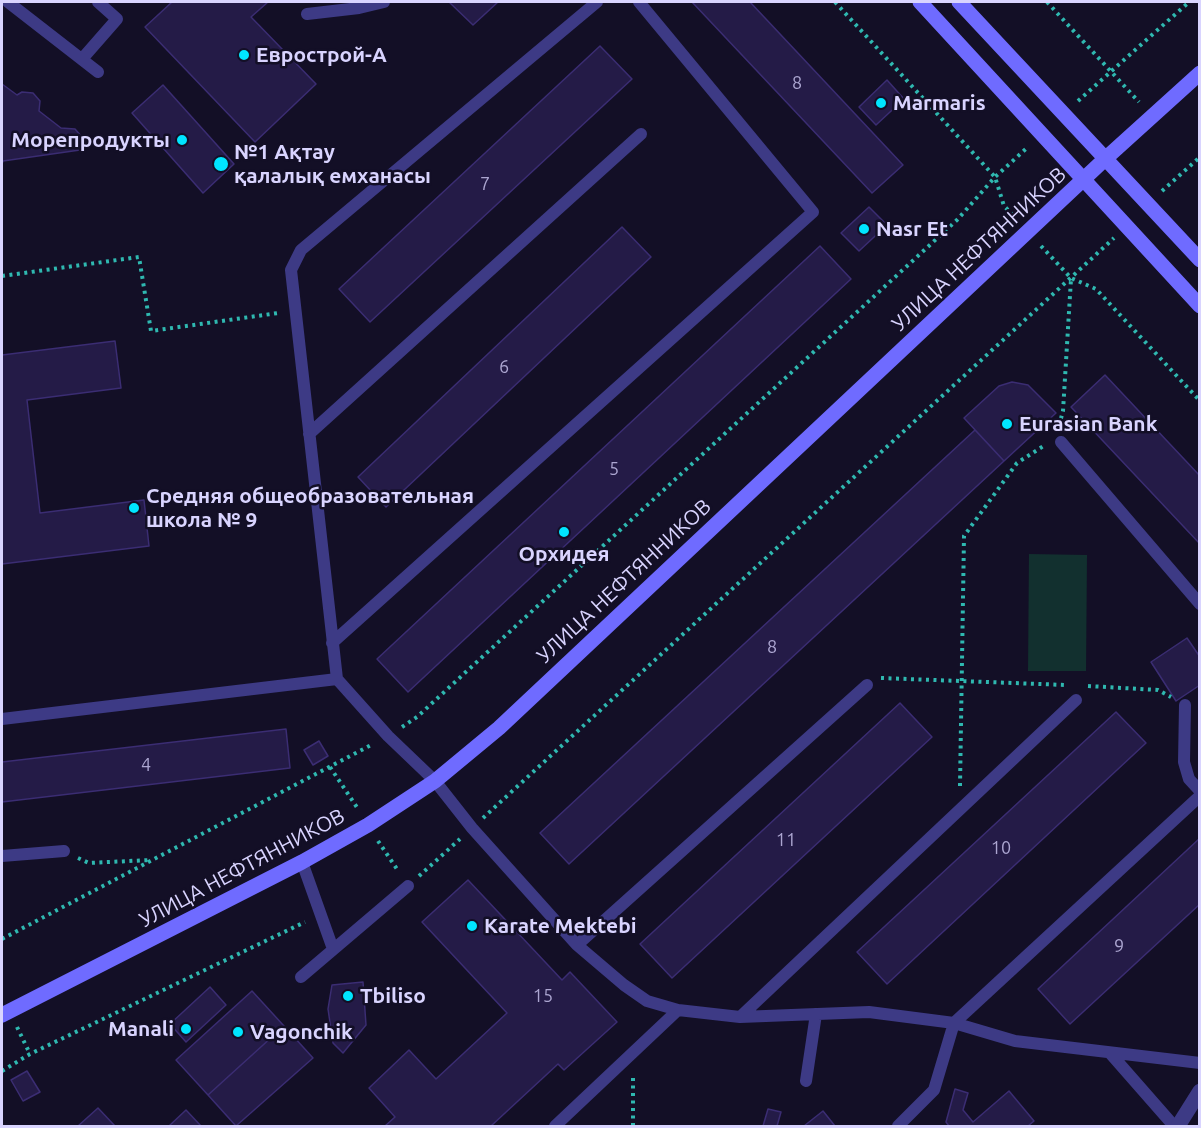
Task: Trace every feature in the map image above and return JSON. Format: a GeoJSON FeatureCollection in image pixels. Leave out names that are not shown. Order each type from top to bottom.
{"type":"FeatureCollection","features":[{"type":"Feature","properties":{"kind":"street"},"geometry":{"type":"LineString","coordinates":[[920,2],[1200,306]]}},
{"type":"Feature","properties":{"kind":"street"},"geometry":{"type":"LineString","coordinates":[[959,2],[1200,260]]}},
{"type":"Feature","properties":{"kind":"street","name":"УЛИЦА НЕФТЯННИКОВ"},"geometry":{"type":"LineString","coordinates":[[2,1015],[302,862],[368,825],[435,781],[499,728],[1105,159],[1200,73]]}},
{"type":"Feature","properties":{"kind":"street"},"geometry":{"type":"LineString","coordinates":[[1178,1126],[1200,1091]]}},
{"type":"Feature","properties":{"kind":"lane"},"geometry":{"type":"LineString","coordinates":[[8,2],[98,72]]}},
{"type":"Feature","properties":{"kind":"lane"},"geometry":{"type":"LineString","coordinates":[[82,59],[117,19],[98,2]]}},
{"type":"Feature","properties":{"kind":"lane"},"geometry":{"type":"LineString","coordinates":[[308,14],[359,8],[384,2]]}},
{"type":"Feature","properties":{"kind":"lane"},"geometry":{"type":"LineString","coordinates":[[597,2],[301,250],[291,270],[337,679],[388,736],[435,781],[472,828],[577,945],[624,986],[647,1001],[678,1010],[740,1017],[869,1012],[954,1023],[1015,1041],[1200,1063]]}},
{"type":"Feature","properties":{"kind":"lane"},"geometry":{"type":"LineString","coordinates":[[332,643],[813,212],[639,2]]}},
{"type":"Feature","properties":{"kind":"lane"},"geometry":{"type":"LineString","coordinates":[[309,434],[641,134]]}},
{"type":"Feature","properties":{"kind":"lane"},"geometry":{"type":"LineString","coordinates":[[1060,436],[1200,604]]}},
{"type":"Feature","properties":{"kind":"lane"},"geometry":{"type":"LineString","coordinates":[[2,719],[337,679]]}},
{"type":"Feature","properties":{"kind":"lane"},"geometry":{"type":"LineString","coordinates":[[577,945],[867,684]]}},
{"type":"Feature","properties":{"kind":"lane"},"geometry":{"type":"LineString","coordinates":[[740,1017],[1076,700]]}},
{"type":"Feature","properties":{"kind":"lane"},"geometry":{"type":"LineString","coordinates":[[1185,705],[1184,762],[1189,780],[1200,791]]}},
{"type":"Feature","properties":{"kind":"lane"},"geometry":{"type":"LineString","coordinates":[[897,1126],[934,1090],[954,1023],[1200,796]]}},
{"type":"Feature","properties":{"kind":"lane"},"geometry":{"type":"LineString","coordinates":[[2,856],[64,851]]}},
{"type":"Feature","properties":{"kind":"lane"},"geometry":{"type":"LineString","coordinates":[[302,862],[333,950]]}},
{"type":"Feature","properties":{"kind":"lane"},"geometry":{"type":"LineString","coordinates":[[301,977],[408,886]]}},
{"type":"Feature","properties":{"kind":"lane"},"geometry":{"type":"LineString","coordinates":[[555,1126],[678,1010]]}},
{"type":"Feature","properties":{"kind":"lane"},"geometry":{"type":"LineString","coordinates":[[806,1081],[816,1014]]}},
{"type":"Feature","properties":{"kind":"lane"},"geometry":{"type":"LineString","coordinates":[[1110,1053],[1174,1126]]}},
{"type":"Feature","properties":{"kind":"path"},"geometry":{"type":"LineString","coordinates":[[835,2],[995,177],[1004,206],[1071,278],[1096,289],[1200,401]]}},
{"type":"Feature","properties":{"kind":"path"},"geometry":{"type":"LineString","coordinates":[[1047,2],[1152,116]]}},
{"type":"Feature","properties":{"kind":"path"},"geometry":{"type":"LineString","coordinates":[[1063,115],[1189,2]]}},
{"type":"Feature","properties":{"kind":"path"},"geometry":{"type":"LineString","coordinates":[[2,939],[388,736],[417,717],[957,220],[995,177],[1042,134]]}},
{"type":"Feature","properties":{"kind":"path"},"geometry":{"type":"LineString","coordinates":[[1148,205],[1200,157]]}},
{"type":"Feature","properties":{"kind":"path"},"geometry":{"type":"LineString","coordinates":[[408,886],[1127,226]]}},
{"type":"Feature","properties":{"kind":"path"},"geometry":{"type":"LineString","coordinates":[[2,276],[139,257],[151,331],[294,310]]}},
{"type":"Feature","properties":{"kind":"path"},"geometry":{"type":"LineString","coordinates":[[1060,436],[1071,278]]}},
{"type":"Feature","properties":{"kind":"path"},"geometry":{"type":"LineString","coordinates":[[959,810],[964,536],[1017,463],[1047,444]]}},
{"type":"Feature","properties":{"kind":"path"},"geometry":{"type":"LineString","coordinates":[[867,684],[884,677],[1158,690],[1185,705]]}},
{"type":"Feature","properties":{"kind":"path"},"geometry":{"type":"LineString","coordinates":[[64,851],[89,863],[152,860]]}},
{"type":"Feature","properties":{"kind":"path"},"geometry":{"type":"LineString","coordinates":[[2,1071],[30,1054],[320,915]]}},
{"type":"Feature","properties":{"kind":"path"},"geometry":{"type":"LineString","coordinates":[[633,1053],[633,1126]]}},
{"type":"Feature","properties":{"kind":"green space"},"geometry":{"type":"Polygon","coordinates":[[[1029,554],[1087,555],[1086,671],[1028,671],[1029,554]]]}},
{"type":"Feature","properties":{"kind":"building"},"geometry":{"type":"Polygon","coordinates":[[[172,2],[268,2],[251,17],[316,84],[255,142],[145,27],[172,2]]]}},
{"type":"Feature","properties":{"kind":"building"},"geometry":{"type":"Polygon","coordinates":[[[449,2],[498,2],[473,25],[449,2]]]}},
{"type":"Feature","properties":{"kind":"building"},"geometry":{"type":"Polygon","coordinates":[[[692,2],[750,2],[903,165],[872,193],[692,2]]]}},
{"type":"Feature","properties":{"kind":"building"},"geometry":{"type":"Polygon","coordinates":[[[600,46],[632,79],[370,322],[339,289],[600,46]]]}},
{"type":"Feature","properties":{"kind":"building","name":"Marmaris"},"geometry":{"type":"Polygon","coordinates":[[[887,80],[904,99],[876,125],[859,107],[887,80]]]}},
{"type":"Feature","properties":{"kind":"building"},"geometry":{"type":"Polygon","coordinates":[[[2,84],[17,95],[22,92],[33,93],[40,101],[39,111],[61,128],[75,129],[82,137],[83,145],[80,150],[3,161],[2,164],[2,84]]]}},
{"type":"Feature","properties":{"kind":"building"},"geometry":{"type":"Polygon","coordinates":[[[163,85],[234,164],[203,193],[132,113],[163,85]]]}},
{"type":"Feature","properties":{"kind":"building","name":"Nasr Et"},"geometry":{"type":"Polygon","coordinates":[[[869,207],[887,225],[859,251],[841,233],[869,207]]]}},
{"type":"Feature","properties":{"kind":"building"},"geometry":{"type":"Polygon","coordinates":[[[622,227],[651,257],[386,507],[358,477],[622,227]]]}},
{"type":"Feature","properties":{"kind":"building"},"geometry":{"type":"Polygon","coordinates":[[[820,246],[851,279],[408,692],[377,659],[820,246]]]}},
{"type":"Feature","properties":{"kind":"building"},"geometry":{"type":"Polygon","coordinates":[[[115,341],[121,388],[27,400],[40,513],[144,500],[149,546],[2,564],[2,355],[115,341]]]}},
{"type":"Feature","properties":{"kind":"building"},"geometry":{"type":"Polygon","coordinates":[[[1105,375],[1200,476],[1200,544],[1071,407],[1105,375]]]}},
{"type":"Feature","properties":{"kind":"building","name":"Eurasian Bank"},"geometry":{"type":"Polygon","coordinates":[[[1012,382],[1028,385],[1056,413],[1004,461],[964,418],[999,386],[1012,382]]]}},
{"type":"Feature","properties":{"kind":"building"},"geometry":{"type":"Polygon","coordinates":[[[975,430],[1004,461],[569,864],[540,833],[975,430]]]}},
{"type":"Feature","properties":{"kind":"building"},"geometry":{"type":"Polygon","coordinates":[[[1187,638],[1200,657],[1200,685],[1176,701],[1151,662],[1187,638]]]}},
{"type":"Feature","properties":{"kind":"building"},"geometry":{"type":"Polygon","coordinates":[[[900,703],[932,737],[672,978],[640,944],[900,703]]]}},
{"type":"Feature","properties":{"kind":"building"},"geometry":{"type":"Polygon","coordinates":[[[1116,712],[1146,743],[887,984],[857,952],[1116,712]]]}},
{"type":"Feature","properties":{"kind":"building"},"geometry":{"type":"Polygon","coordinates":[[[286,729],[290,768],[2,802],[2,762],[286,729]]]}},
{"type":"Feature","properties":{"kind":"building"},"geometry":{"type":"Polygon","coordinates":[[[319,741],[328,756],[313,765],[304,750],[319,741]]]}},
{"type":"Feature","properties":{"kind":"building"},"geometry":{"type":"Polygon","coordinates":[[[1200,838],[1200,904],[1070,1024],[1038,989],[1200,838]]]}},
{"type":"Feature","properties":{"kind":"building"},"geometry":{"type":"Polygon","coordinates":[[[468,880],[562,980],[570,972],[617,1022],[564,1070],[558,1064],[491,1126],[385,1126],[395,1117],[369,1088],[409,1050],[436,1079],[507,1013],[422,922],[468,880]]]}},
{"type":"Feature","properties":{"kind":"building"},"geometry":{"type":"Polygon","coordinates":[[[363,982],[366,1025],[343,1053],[333,1043],[328,1009],[332,985],[363,982]]]}},
{"type":"Feature","properties":{"kind":"building"},"geometry":{"type":"Polygon","coordinates":[[[210,987],[226,1005],[186,1042],[170,1024],[210,987]]]}},
{"type":"Feature","properties":{"kind":"building"},"geometry":{"type":"Polygon","coordinates":[[[252,991],[284,1026],[208,1095],[176,1060],[252,991]]]}},
{"type":"Feature","properties":{"kind":"building"},"geometry":{"type":"Polygon","coordinates":[[[284,1026],[313,1058],[236,1126],[208,1095],[284,1026]]]}},
{"type":"Feature","properties":{"kind":"building"},"geometry":{"type":"Polygon","coordinates":[[[27,1071],[40,1092],[23,1101],[11,1080],[27,1071]]]}},
{"type":"Feature","properties":{"kind":"building"},"geometry":{"type":"Polygon","coordinates":[[[955,1089],[968,1093],[963,1110],[973,1122],[1009,1091],[1034,1121],[1028,1126],[949,1126],[946,1122],[955,1089]]]}},
{"type":"Feature","properties":{"kind":"building"},"geometry":{"type":"Polygon","coordinates":[[[98,1108],[115,1126],[78,1126],[98,1108]]]}},
{"type":"Feature","properties":{"kind":"building"},"geometry":{"type":"Polygon","coordinates":[[[768,1109],[781,1112],[777,1126],[763,1126],[768,1109]]]}},
{"type":"Feature","properties":{"kind":"building"},"geometry":{"type":"Polygon","coordinates":[[[186,1110],[201,1126],[169,1126],[186,1110]]]}},
{"type":"Feature","properties":{"kind":"building"},"geometry":{"type":"Polygon","coordinates":[[[823,1111],[835,1126],[804,1126],[823,1111]]]}},
{"type":"Feature","properties":{"kind":"place","name":"Еврострой-А"},"geometry":{"type":"Point","coordinates":[244,55]}},
{"type":"Feature","properties":{"kind":"place","name":"Marmaris"},"geometry":{"type":"Point","coordinates":[881,103]}},
{"type":"Feature","properties":{"kind":"place","name":"Морепродукты"},"geometry":{"type":"Point","coordinates":[182,140]}},
{"type":"Feature","properties":{"kind":"place","name":"№1 Ақтау қалалық емханасы"},"geometry":{"type":"Point","coordinates":[221,164]}},
{"type":"Feature","properties":{"kind":"place","name":"Nasr Et"},"geometry":{"type":"Point","coordinates":[864,229]}},
{"type":"Feature","properties":{"kind":"place","name":"Eurasian Bank"},"geometry":{"type":"Point","coordinates":[1007,424]}},
{"type":"Feature","properties":{"kind":"place","name":"Средняя общеобразовательная школа № 9"},"geometry":{"type":"Point","coordinates":[134,508]}},
{"type":"Feature","properties":{"kind":"place","name":"Орхидея"},"geometry":{"type":"Point","coordinates":[564,532]}},
{"type":"Feature","properties":{"kind":"place","name":"Karate Mektebi"},"geometry":{"type":"Point","coordinates":[472,926]}},
{"type":"Feature","properties":{"kind":"place","name":"Tbiliso"},"geometry":{"type":"Point","coordinates":[348,996]}},
{"type":"Feature","properties":{"kind":"place","name":"Manali"},"geometry":{"type":"Point","coordinates":[186,1029]}},
{"type":"Feature","properties":{"kind":"place","name":"Vagonchik"},"geometry":{"type":"Point","coordinates":[238,1032]}}]}
